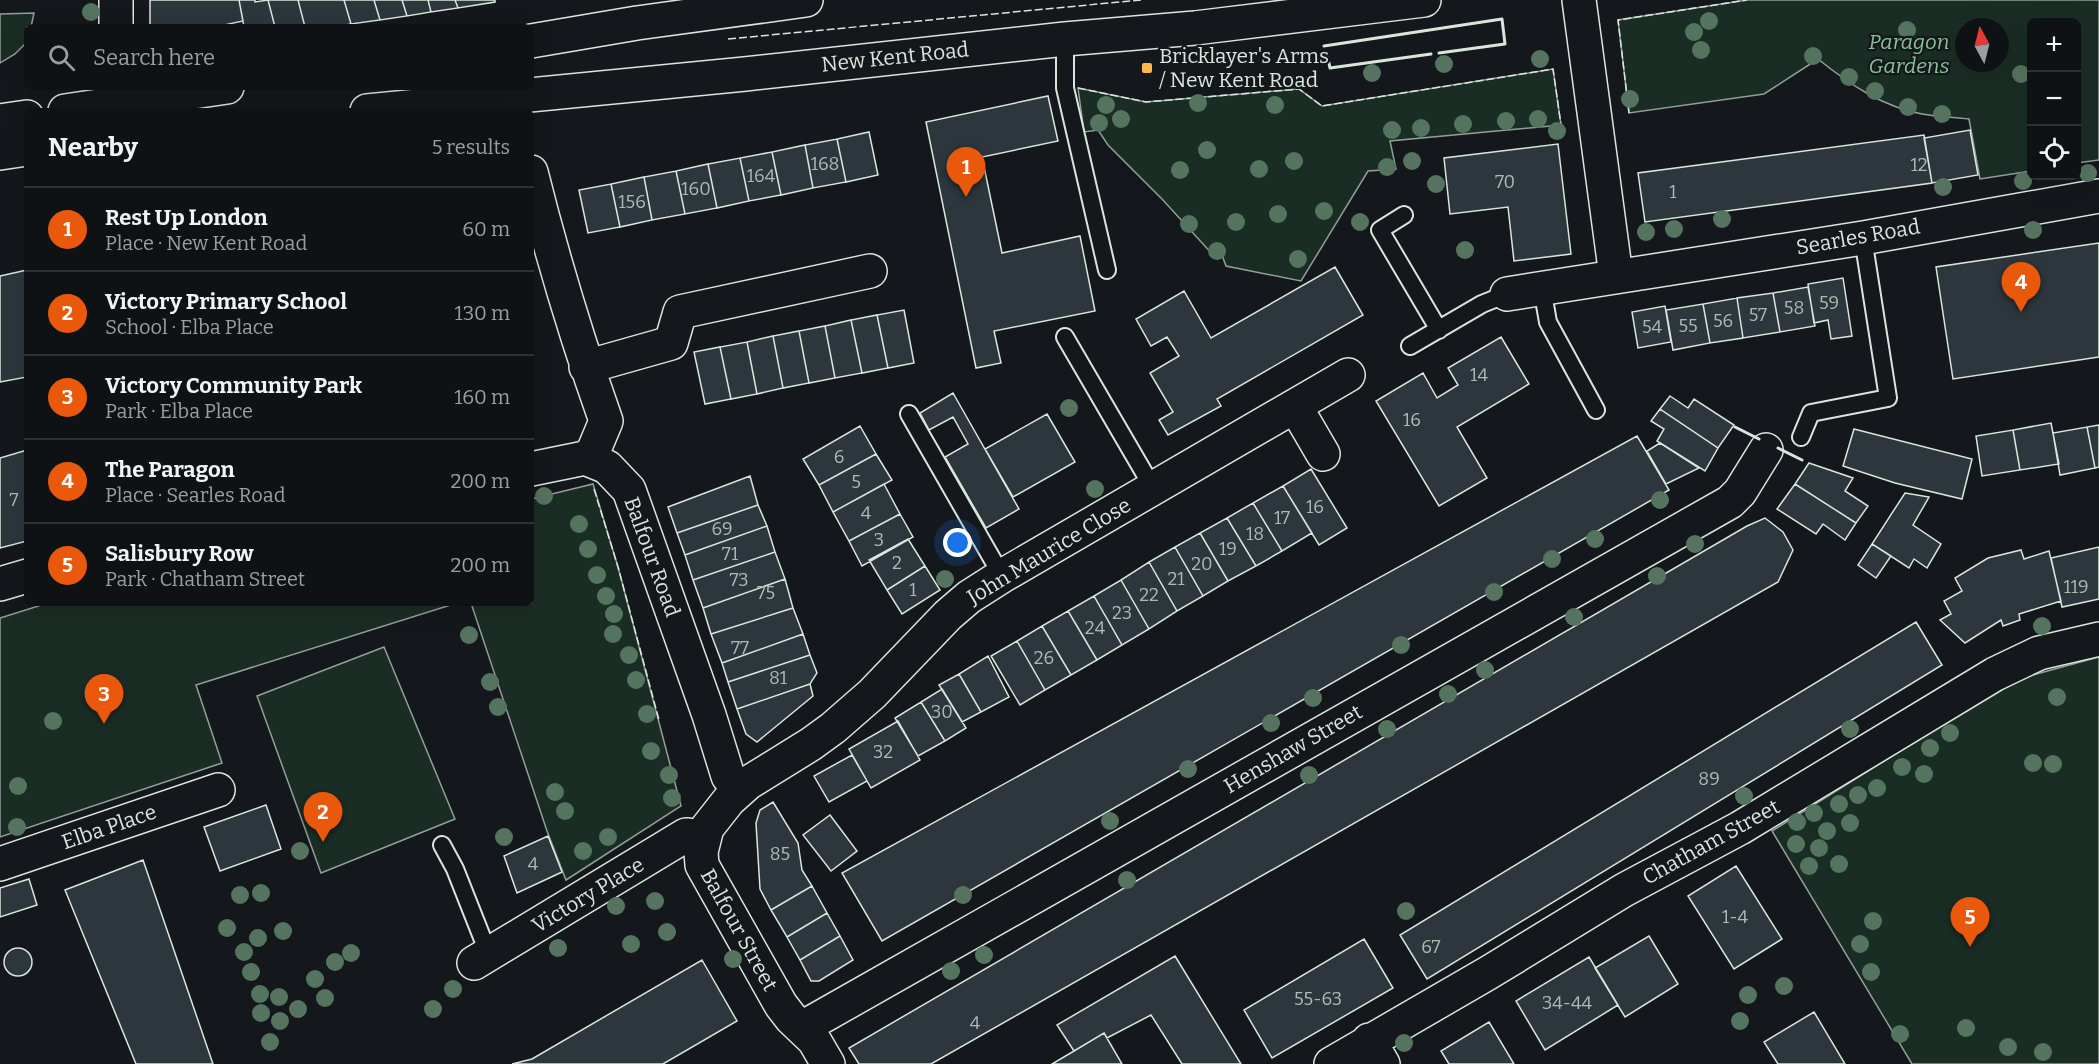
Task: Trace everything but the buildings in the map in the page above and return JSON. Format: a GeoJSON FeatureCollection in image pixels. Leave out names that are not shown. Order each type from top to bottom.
{"type":"FeatureCollection","features":[{"type":"Feature","properties":{"kind":"main road"},"geometry":{"type":"LineString","coordinates":[[116,0],[116,24]]}},
{"type":"Feature","properties":{"kind":"main road"},"geometry":{"type":"LineString","coordinates":[[534,40],[763,3],[806,0]]}},
{"type":"Feature","properties":{"kind":"main road","name":"New Kent Road"},"geometry":{"type":"LineString","coordinates":[[431,108],[516,104],[745,74],[1065,39],[1195,28],[1424,0]]}},
{"type":"Feature","properties":{"kind":"main road"},"geometry":{"type":"LineString","coordinates":[[1579,0],[1616,276]]}},
{"type":"Feature","properties":{"kind":"main road"},"geometry":{"type":"LineString","coordinates":[[75,108],[116,95],[185,90]]}},
{"type":"Feature","properties":{"kind":"main road"},"geometry":{"type":"LineString","coordinates":[[0,121],[24,117]]}},
{"type":"Feature","properties":{"kind":"main road"},"geometry":{"type":"LineString","coordinates":[[0,153],[24,149]]}},
{"type":"Feature","properties":{"kind":"main road"},"geometry":{"type":"LineString","coordinates":[[534,184],[586,367],[606,421],[593,452],[585,458],[534,468]]}},
{"type":"Feature","properties":{"kind":"main road","name":"Searles Road"},"geometry":{"type":"LineString","coordinates":[[1507,294],[1863,238],[2099,196]]}},
{"type":"Feature","properties":{"kind":"main road"},"geometry":{"type":"LineString","coordinates":[[586,367],[671,343],[680,312],[870,271]]}},
{"type":"Feature","properties":{"kind":"main road","name":"John Maurice Close"},"geometry":{"type":"LineString","coordinates":[[739,791],[832,728],[872,694],[948,615],[969,597],[1348,375]]}},
{"type":"Feature","properties":{"kind":"main road"},"geometry":{"type":"LineString","coordinates":[[1295,406],[1323,454]]}},
{"type":"Feature","properties":{"kind":"main road","name":"Henshaw Street"},"geometry":{"type":"LineString","coordinates":[[802,1028],[1730,502],[1740,492],[1766,450]]}},
{"type":"Feature","properties":{"kind":"main road","name":"Balfour Road"},"geometry":{"type":"LineString","coordinates":[[585,458],[607,467],[629,490],[709,715],[728,776],[739,791]]}},
{"type":"Feature","properties":{"kind":"main road"},"geometry":{"type":"LineString","coordinates":[[0,584],[24,577]]}},
{"type":"Feature","properties":{"kind":"main road","name":"Chatham Street"},"geometry":{"type":"LineString","coordinates":[[1331,1064],[1376,1052],[1488,973],[1624,890],[1740,828],[1995,674],[2039,653],[2099,639]]}},
{"type":"Feature","properties":{"kind":"main road","name":"Elba Place"},"geometry":{"type":"LineString","coordinates":[[0,864],[218,790]]}},
{"type":"Feature","properties":{"kind":"main road","name":"Balfour Street"},"geometry":{"type":"LineString","coordinates":[[739,791],[712,820],[704,837],[701,852],[702,865],[775,996],[791,1018],[814,1040],[828,1064]]}},
{"type":"Feature","properties":{"kind":"main road","name":"Victory Place"},"geometry":{"type":"LineString","coordinates":[[481,959],[686,835],[704,837]]}},
{"type":"Feature","properties":{"kind":"lane"},"geometry":{"type":"LineString","coordinates":[[1065,39],[1065,88],[1107,270]]}},
{"type":"Feature","properties":{"kind":"lane"},"geometry":{"type":"LineString","coordinates":[[1404,215],[1380,230],[1439,330]]}},
{"type":"Feature","properties":{"kind":"lane"},"geometry":{"type":"LineString","coordinates":[[1801,437],[1811,413],[1888,398],[1863,238]]}},
{"type":"Feature","properties":{"kind":"lane"},"geometry":{"type":"LineString","coordinates":[[1542,288],[1548,322],[1596,410]]}},
{"type":"Feature","properties":{"kind":"lane"},"geometry":{"type":"LineString","coordinates":[[1410,346],[1482,304],[1507,294]]}},
{"type":"Feature","properties":{"kind":"lane"},"geometry":{"type":"LineString","coordinates":[[1065,337],[1153,488]]}},
{"type":"Feature","properties":{"kind":"lane"},"geometry":{"type":"LineString","coordinates":[[909,414],[1002,576]]}},
{"type":"Feature","properties":{"kind":"lane"},"geometry":{"type":"LineString","coordinates":[[442,845],[455,869],[481,959]]}},
{"type":"Feature","properties":{"kind":"green space","name":"Paragon Gardens"},"geometry":{"type":"Polygon","coordinates":[[[1747,0],[2099,0],[2099,160],[2081,162],[2081,18],[2027,18],[2027,172],[1980,179],[1969,119],[1922,114],[1894,106],[1854,86],[1818,59],[1764,94],[1629,113],[1618,20],[1747,0]]]}},
{"type":"Feature","properties":{"kind":"green space"},"geometry":{"type":"Polygon","coordinates":[[[34,13],[32,24],[24,24],[24,45],[0,63],[0,14],[34,13]]]}},
{"type":"Feature","properties":{"kind":"green space"},"geometry":{"type":"Polygon","coordinates":[[[1553,69],[1561,125],[1390,141],[1396,169],[1368,171],[1301,281],[1226,266],[1222,255],[1214,256],[1108,145],[1098,130],[1084,132],[1078,88],[1146,102],[1299,89],[1322,106],[1553,69]]]}},
{"type":"Feature","properties":{"kind":"green space"},"geometry":{"type":"Polygon","coordinates":[[[593,484],[618,567],[681,806],[566,880],[547,831],[472,606],[534,606],[534,498],[593,484]]]}},
{"type":"Feature","properties":{"kind":"green space"},"geometry":{"type":"Polygon","coordinates":[[[38,606],[447,606],[196,685],[222,763],[0,837],[0,618],[38,606]]]}},
{"type":"Feature","properties":{"kind":"green space"},"geometry":{"type":"Polygon","coordinates":[[[384,647],[455,819],[321,873],[257,696],[384,647]]]}},
{"type":"Feature","properties":{"kind":"green space"},"geometry":{"type":"Polygon","coordinates":[[[2099,657],[2099,1064],[1912,1064],[1772,831],[2014,680],[2099,657]]]}},
{"type":"Feature","properties":{"kind":"fence"},"geometry":{"type":"LineString","coordinates":[[728,39],[1141,0]]}},
{"type":"Feature","properties":{"kind":"fence"},"geometry":{"type":"LineString","coordinates":[[1629,113],[1618,20],[1747,0]]}},
{"type":"Feature","properties":{"kind":"fence"},"geometry":{"type":"LineString","coordinates":[[1078,88],[1146,102],[1299,89],[1322,106],[1553,69],[1561,125]]}},
{"type":"Feature","properties":{"kind":"fence"},"geometry":{"type":"LineString","coordinates":[[594,489],[618,567],[659,720]]}},
{"type":"Feature","properties":{"kind":"wall"},"geometry":{"type":"LineString","coordinates":[[1324,46],[1502,19],[1505,44],[1439,53]]}},
{"type":"Feature","properties":{"kind":"wall"},"geometry":{"type":"LineString","coordinates":[[1327,54],[1330,68],[1431,54]]}},
{"type":"Feature","properties":{"kind":"wall"},"geometry":{"type":"LineString","coordinates":[[1735,427],[1759,439]]}},
{"type":"Feature","properties":{"kind":"wall"},"geometry":{"type":"LineString","coordinates":[[1778,448],[1802,460]]}},
{"type":"Feature","properties":{"kind":"place","name":"Bricklayer's Arms / New Kent Road"},"geometry":{"type":"Point","coordinates":[1147,68]}},
{"type":"Feature","properties":{"kind":"place","name":"Rest Up London"},"geometry":{"type":"Point","coordinates":[966,197]}},
{"type":"Feature","properties":{"kind":"place","name":"The Paragon"},"geometry":{"type":"Point","coordinates":[2021,312]}},
{"type":"Feature","properties":{"kind":"place","name":"Victory Community Park"},"geometry":{"type":"Point","coordinates":[104,724]}},
{"type":"Feature","properties":{"kind":"place","name":"Victory Primary School"},"geometry":{"type":"Point","coordinates":[323,842]}},
{"type":"Feature","properties":{"kind":"place","name":"Salisbury Row"},"geometry":{"type":"Point","coordinates":[1970,947]}}]}
